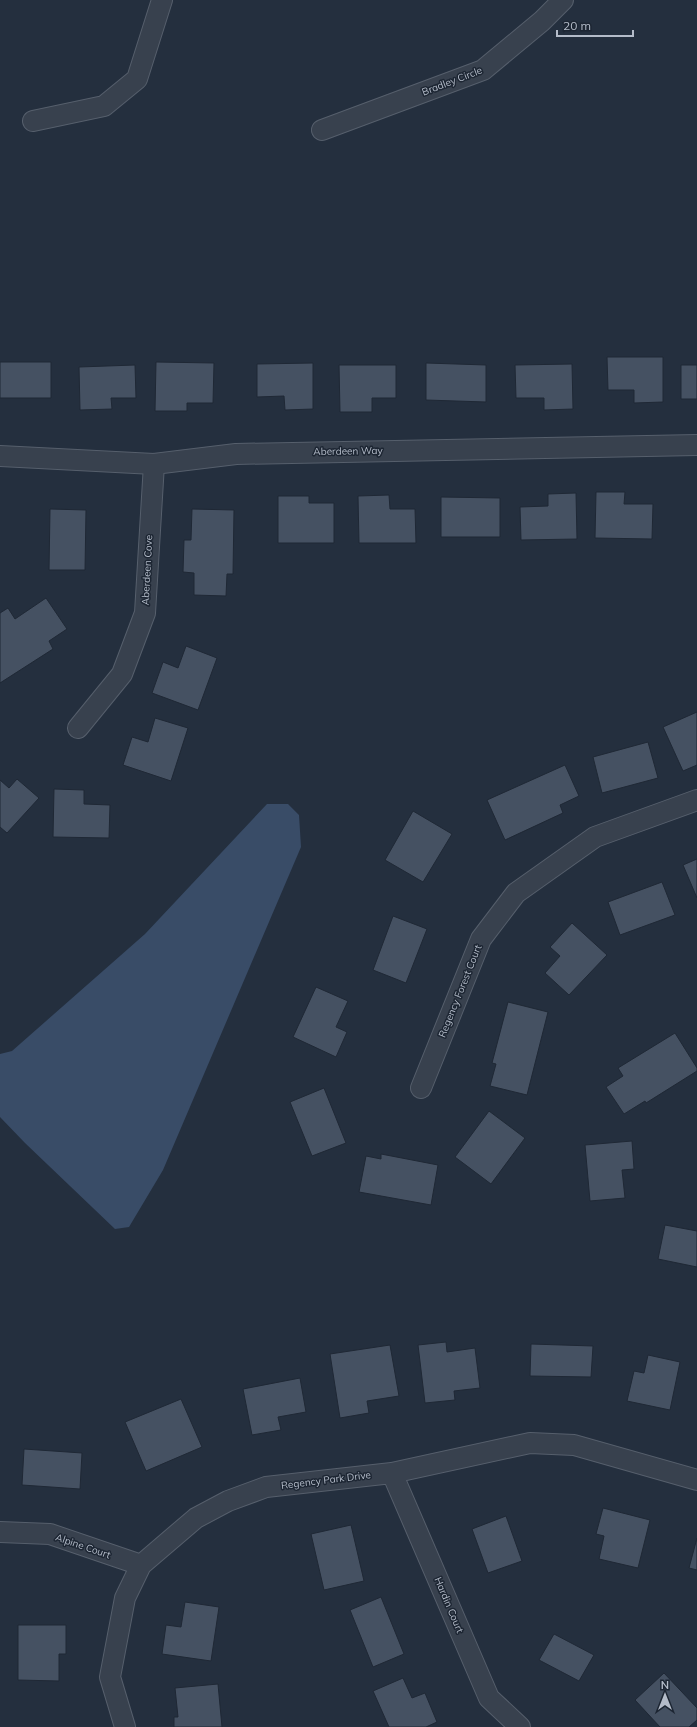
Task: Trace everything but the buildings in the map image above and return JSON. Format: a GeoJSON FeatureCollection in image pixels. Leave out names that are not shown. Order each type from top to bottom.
{"type":"FeatureCollection","features":[{"type":"Feature","properties":{"kind":"street"},"geometry":{"type":"LineString","coordinates":[[33,121],[104,106],[137,79],[162,0]]}},
{"type":"Feature","properties":{"kind":"street","name":"Bradley Circle"},"geometry":{"type":"LineString","coordinates":[[322,130],[484,70],[542,21],[563,0]]}},
{"type":"Feature","properties":{"kind":"street","name":"Aberdeen Way"},"geometry":{"type":"LineString","coordinates":[[0,456],[154,464],[236,454],[697,445]]}},
{"type":"Feature","properties":{"kind":"street","name":"Aberdeen Cove"},"geometry":{"type":"LineString","coordinates":[[78,728],[122,674],[145,613],[154,464]]}},
{"type":"Feature","properties":{"kind":"street","name":"Regency Forest Court"},"geometry":{"type":"LineString","coordinates":[[421,1088],[481,939],[516,893],[595,837],[697,800]]}},
{"type":"Feature","properties":{"kind":"street","name":"Regency Park Drive"},"geometry":{"type":"LineString","coordinates":[[126,1727],[110,1677],[125,1598],[141,1565],[196,1518],[228,1500],[266,1487],[392,1473],[530,1443],[574,1445],[697,1480]]}},
{"type":"Feature","properties":{"kind":"street","name":"Hardin Court"},"geometry":{"type":"LineString","coordinates":[[392,1473],[489,1698],[520,1727]]}},
{"type":"Feature","properties":{"kind":"street","name":"Alpine Court"},"geometry":{"type":"LineString","coordinates":[[0,1532],[50,1534],[141,1565]]}},
{"type":"Feature","properties":{"kind":"water"},"geometry":{"type":"Polygon","coordinates":[[[267,804],[288,804],[299,815],[301,847],[163,1170],[129,1227],[115,1229],[0,1117],[0,1054],[12,1051],[145,934],[267,804]]]}}]}
